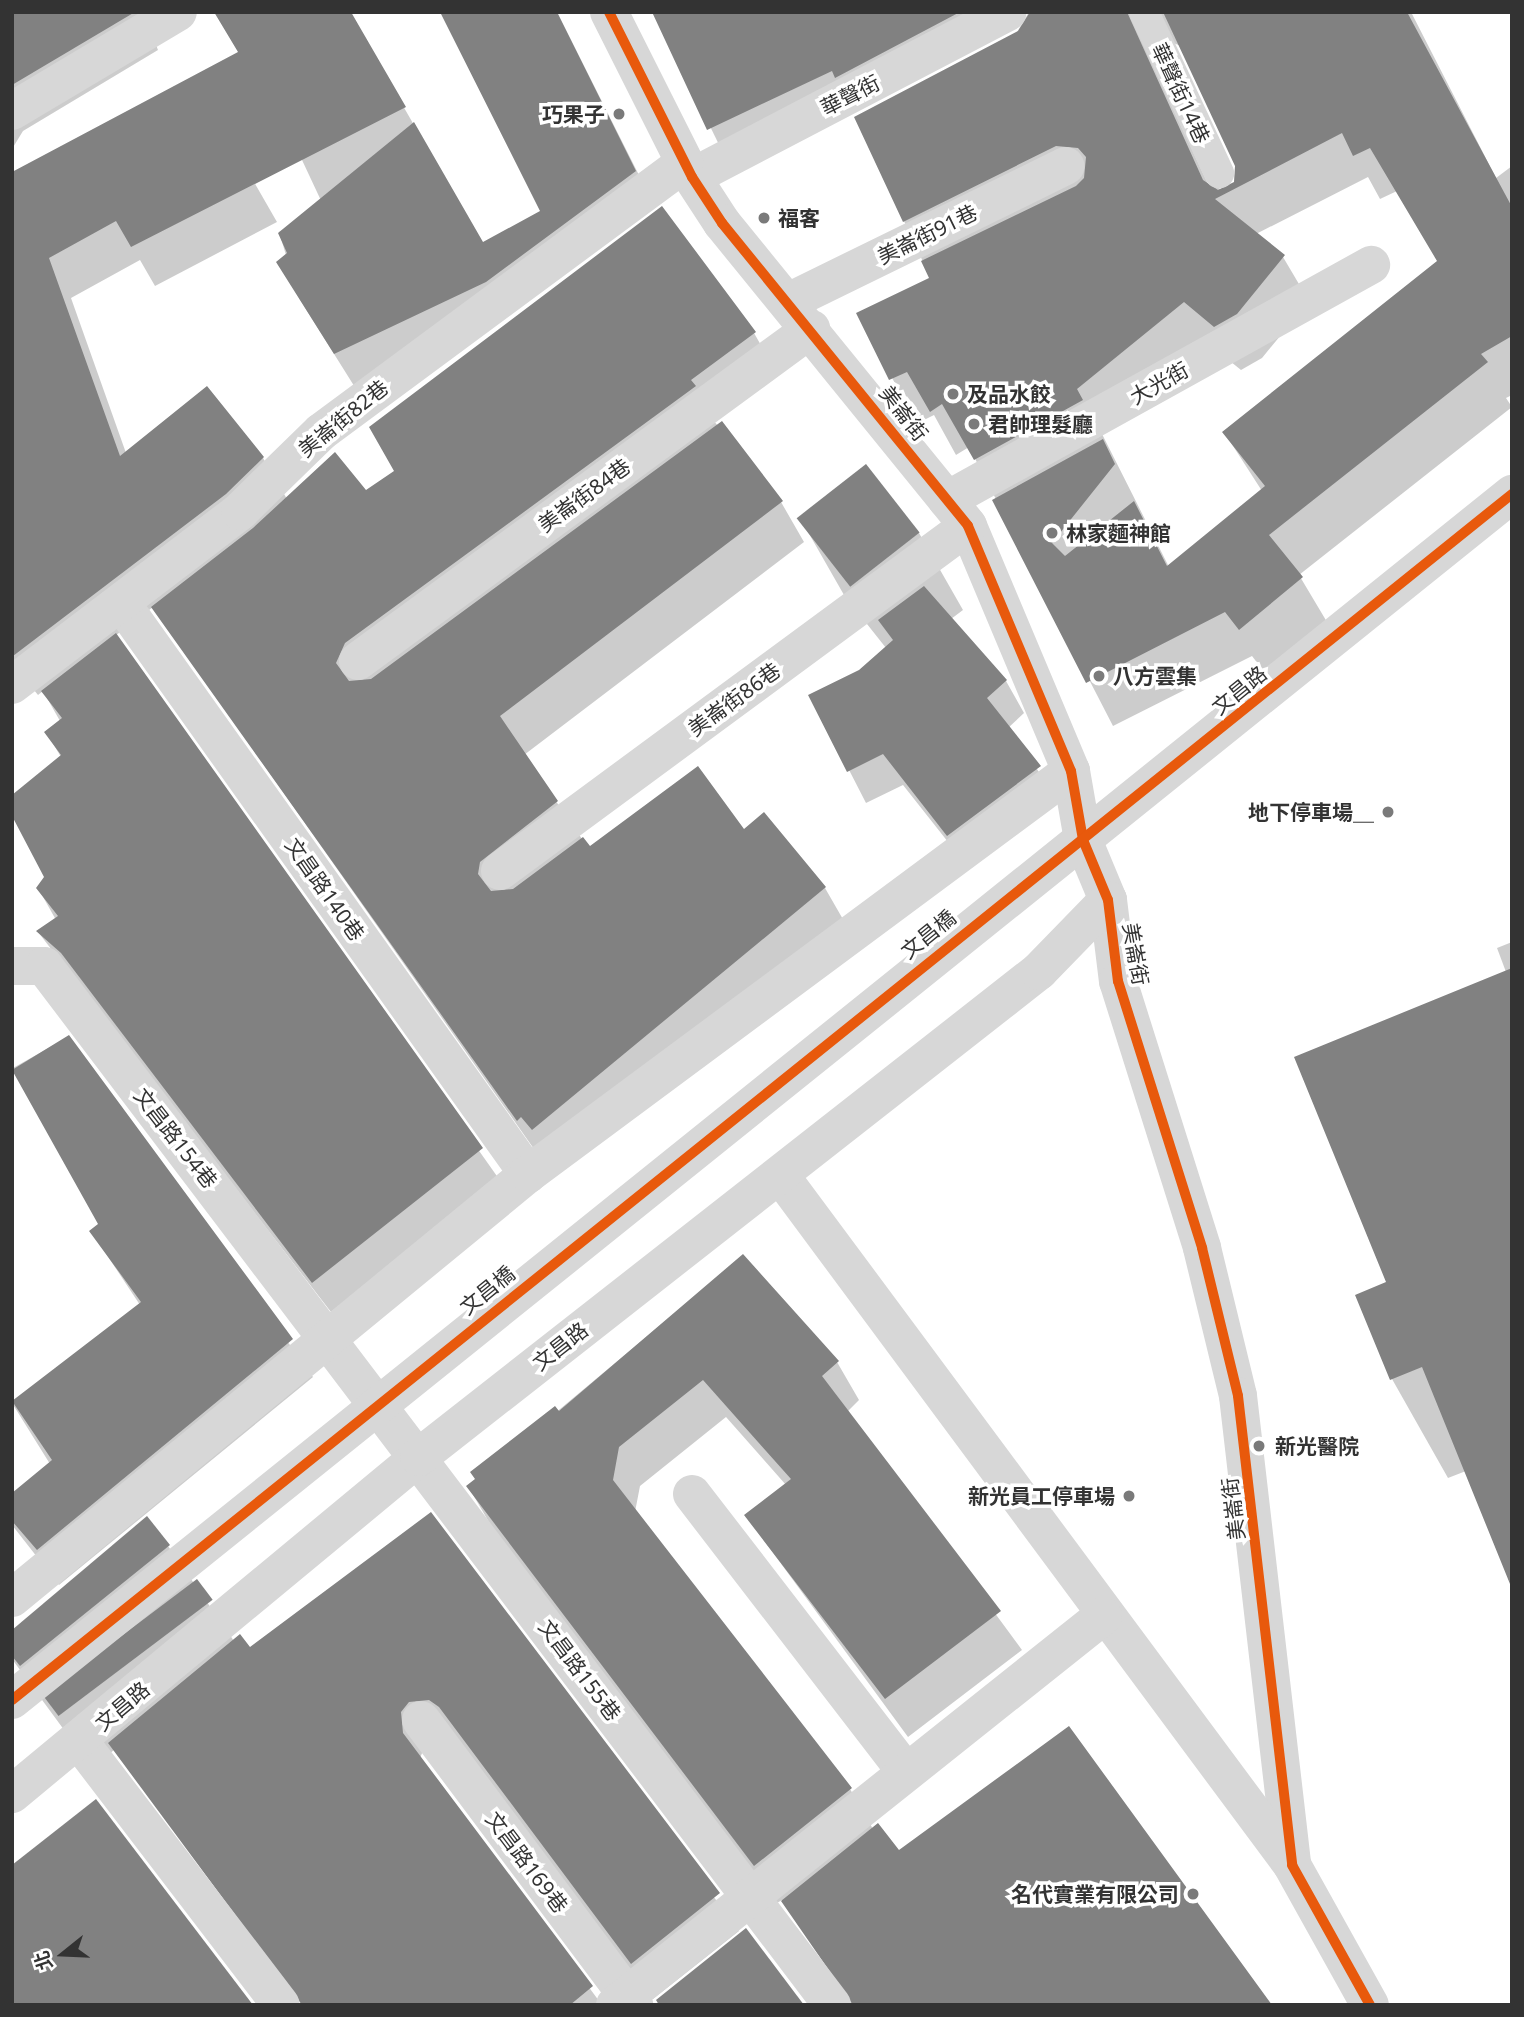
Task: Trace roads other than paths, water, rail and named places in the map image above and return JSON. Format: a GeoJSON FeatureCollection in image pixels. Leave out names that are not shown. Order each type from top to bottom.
{"type":"FeatureCollection","features":[{"type":"Feature","properties":{"kind":"street"},"geometry":{"type":"LineString","coordinates":[[12,111],[178,12]]}},
{"type":"Feature","properties":{"kind":"street","name":"美崙街"},"geometry":{"type":"LineString","coordinates":[[609,12],[688,170],[957,513],[1071,771],[1083,841],[1108,900],[1118,981],[1202,1248],[1238,1396],[1292,1865]]}},
{"type":"Feature","properties":{"kind":"street","name":"華聲街"},"geometry":{"type":"LineString","coordinates":[[688,170],[1008,12]]}},
{"type":"Feature","properties":{"kind":"street","name":"美崙街91巷"},"geometry":{"type":"LineString","coordinates":[[800,316],[1066,166]]}},
{"type":"Feature","properties":{"kind":"street","name":"美崙街82巷"},"geometry":{"type":"LineString","coordinates":[[12,685],[122,604],[240,511],[321,432],[688,170]]}},
{"type":"Feature","properties":{"kind":"street","name":"大光街"},"geometry":{"type":"LineString","coordinates":[[957,513],[1371,265]]}},
{"type":"Feature","properties":{"kind":"street","name":"美崙街84巷"},"geometry":{"type":"LineString","coordinates":[[358,660],[800,316]]}},
{"type":"Feature","properties":{"kind":"street","name":"文昌路"},"geometry":{"type":"LineString","coordinates":[[987,911],[1083,841],[1512,494]]}},
{"type":"Feature","properties":{"kind":"street","name":"美崙街86巷"},"geometry":{"type":"LineString","coordinates":[[500,872],[957,513]]}},
{"type":"Feature","properties":{"kind":"street","name":"文昌路140巷"},"geometry":{"type":"LineString","coordinates":[[122,604],[528,1174]]}},
{"type":"Feature","properties":{"kind":"street"},"geometry":{"type":"LineString","coordinates":[[12,1598],[328,1335],[528,1174],[1071,771]]}},
{"type":"Feature","properties":{"kind":"street","name":"文昌路"},"geometry":{"type":"LineString","coordinates":[[12,1794],[419,1457],[1039,971],[1108,900]]}},
{"type":"Feature","properties":{"kind":"street","name":"文昌橋"},"geometry":{"type":"LineString","coordinates":[[12,1700],[987,911]]}},
{"type":"Feature","properties":{"kind":"street","name":"文昌路154巷"},"geometry":{"type":"LineString","coordinates":[[12,966],[44,966],[328,1335]]}},
{"type":"Feature","properties":{"kind":"street","name":"美崙街"},"geometry":{"type":"LineString","coordinates":[[780,1175],[1103,1616],[1292,1865],[1370,2005]]}},
{"type":"Feature","properties":{"kind":"street","name":"文昌路155巷"},"geometry":{"type":"LineString","coordinates":[[328,1335],[832,2005]]}},
{"type":"Feature","properties":{"kind":"street"},"geometry":{"type":"LineString","coordinates":[[692,1494],[906,1772]]}},
{"type":"Feature","properties":{"kind":"street"},"geometry":{"type":"LineString","coordinates":[[625,2002],[751,1896],[1103,1616]]}},
{"type":"Feature","properties":{"kind":"street","name":"文昌路169巷"},"geometry":{"type":"LineString","coordinates":[[421,1720],[625,2002]]}},
{"type":"Feature","properties":{"kind":"street"},"geometry":{"type":"LineString","coordinates":[[79,1741],[281,2005]]}},
{"type":"Feature","properties":{"kind":"lane","name":"華聲街14巷"},"geometry":{"type":"LineString","coordinates":[[1144,12],[1219,173]]}},
{"type":"Feature","properties":{"kind":"place","name":"巧果子"},"geometry":{"type":"Point","coordinates":[619,114]}},
{"type":"Feature","properties":{"kind":"place","name":"福客"},"geometry":{"type":"Point","coordinates":[764,218]}},
{"type":"Feature","properties":{"kind":"place","name":"及品水餃"},"geometry":{"type":"Point","coordinates":[953,394]}},
{"type":"Feature","properties":{"kind":"place","name":"君帥理髮廳"},"geometry":{"type":"Point","coordinates":[974,424]}},
{"type":"Feature","properties":{"kind":"place","name":"林家麵神館"},"geometry":{"type":"Point","coordinates":[1052,533]}},
{"type":"Feature","properties":{"kind":"place","name":"八方雲集"},"geometry":{"type":"Point","coordinates":[1099,676]}},
{"type":"Feature","properties":{"kind":"place","name":"地下停車場＿"},"geometry":{"type":"Point","coordinates":[1388,812]}},
{"type":"Feature","properties":{"kind":"place","name":"新光醫院"},"geometry":{"type":"Point","coordinates":[1259,1446]}},
{"type":"Feature","properties":{"kind":"place","name":"新光員工停車場"},"geometry":{"type":"Point","coordinates":[1129,1496]}},
{"type":"Feature","properties":{"kind":"place","name":"名代實業有限公司"},"geometry":{"type":"Point","coordinates":[1193,1894]}}]}
